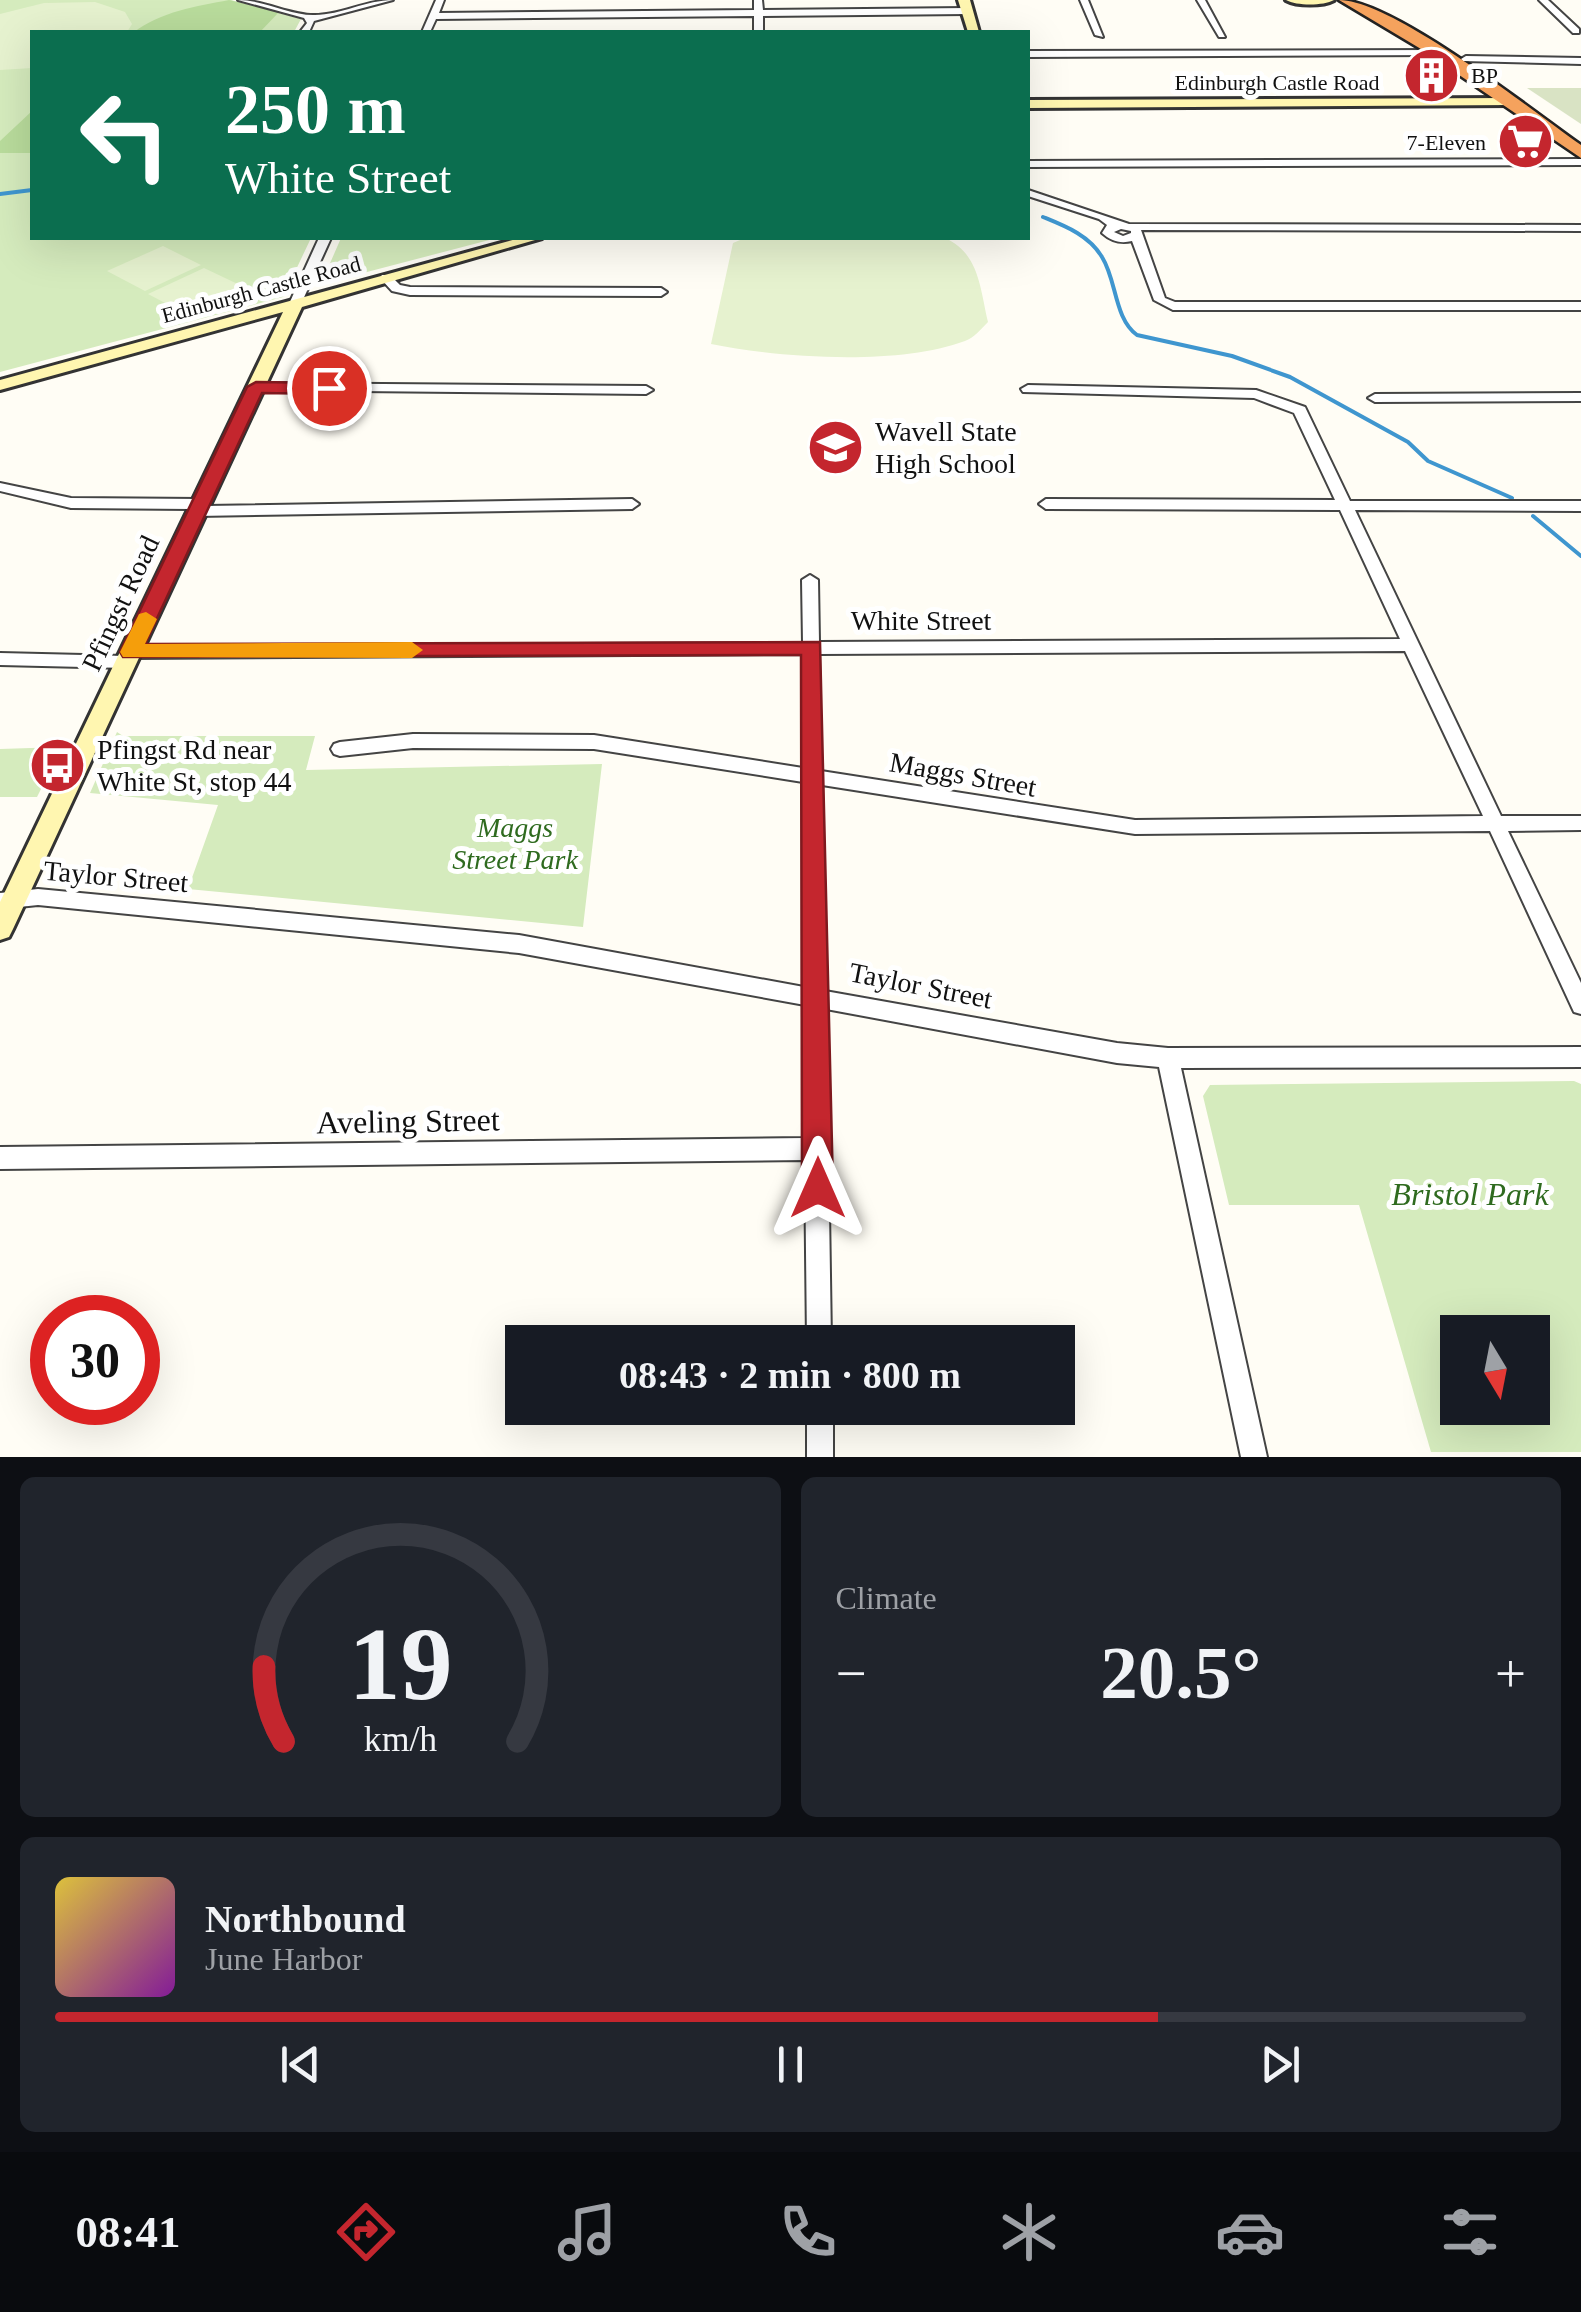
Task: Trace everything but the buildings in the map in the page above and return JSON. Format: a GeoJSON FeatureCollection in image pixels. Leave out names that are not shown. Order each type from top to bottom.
{"type":"FeatureCollection","features":[{"type":"Feature","properties":{"kind":"highway"},"geometry":{"type":"LineString","coordinates":[[1346,0],[1436,52],[1581,153]]}},
{"type":"Feature","properties":{"kind":"highway"},"geometry":{"type":"LineString","coordinates":[[1365,0],[1466,60],[1581,138]]}},
{"type":"Feature","properties":{"kind":"street"},"geometry":{"type":"LineString","coordinates":[[242,0],[310,19],[390,0]]}},
{"type":"Feature","properties":{"kind":"street"},"geometry":{"type":"LineString","coordinates":[[255,4],[267,0]]}},
{"type":"Feature","properties":{"kind":"street"},"geometry":{"type":"LineString","coordinates":[[427,30],[440,0]]}},
{"type":"Feature","properties":{"kind":"street"},"geometry":{"type":"LineString","coordinates":[[758,0],[759,30]]}},
{"type":"Feature","properties":{"kind":"street"},"geometry":{"type":"LineString","coordinates":[[1084,0],[1100,35]]}},
{"type":"Feature","properties":{"kind":"street"},"geometry":{"type":"LineString","coordinates":[[1201,0],[1222,35]]}},
{"type":"Feature","properties":{"kind":"street"},"geometry":{"type":"LineString","coordinates":[[1292,0],[1328,0]]}},
{"type":"Feature","properties":{"kind":"street"},"geometry":{"type":"LineString","coordinates":[[1543,0],[1576,30]]}},
{"type":"Feature","properties":{"kind":"street"},"geometry":{"type":"LineString","coordinates":[[434,16],[758,13],[966,5],[973,30]]}},
{"type":"Feature","properties":{"kind":"street"},"geometry":{"type":"LineString","coordinates":[[307,30],[310,19]]}},
{"type":"Feature","properties":{"kind":"street"},"geometry":{"type":"LineString","coordinates":[[1030,54],[1436,52]]}},
{"type":"Feature","properties":{"kind":"street"},"geometry":{"type":"LineString","coordinates":[[1466,60],[1581,62]]}},
{"type":"Feature","properties":{"kind":"street"},"geometry":{"type":"LineString","coordinates":[[1483,71],[1506,62]]}},
{"type":"Feature","properties":{"kind":"street","name":"Edinburgh Castle Road"},"geometry":{"type":"LineString","coordinates":[[1030,106],[1509,102]]}},
{"type":"Feature","properties":{"kind":"street"},"geometry":{"type":"LineString","coordinates":[[1030,164],[1581,162]]}},
{"type":"Feature","properties":{"kind":"street"},"geometry":{"type":"LineString","coordinates":[[1030,194],[1135,233],[1176,229],[1581,228]]}},
{"type":"Feature","properties":{"kind":"street"},"geometry":{"type":"LineString","coordinates":[[1113,227],[1110,236],[1143,254]]}},
{"type":"Feature","properties":{"kind":"street"},"geometry":{"type":"LineString","coordinates":[[1122,240],[1135,233]]}},
{"type":"Feature","properties":{"kind":"street"},"geometry":{"type":"LineString","coordinates":[[1135,233],[1159,297],[1168,305],[1581,306]]}},
{"type":"Feature","properties":{"kind":"street"},"geometry":{"type":"LineString","coordinates":[[295,304],[325,240]]}},
{"type":"Feature","properties":{"kind":"street","name":"Edinburgh Castle Road"},"geometry":{"type":"LineString","coordinates":[[0,385],[527,240]]}},
{"type":"Feature","properties":{"kind":"street"},"geometry":{"type":"LineString","coordinates":[[386,278],[398,290],[410,291],[661,292]]}},
{"type":"Feature","properties":{"kind":"street","name":"Pfingst Road"},"geometry":{"type":"LineString","coordinates":[[0,929],[7,900],[128,657],[295,304]]}},
{"type":"Feature","properties":{"kind":"street"},"geometry":{"type":"LineString","coordinates":[[256,387],[646,390]]}},
{"type":"Feature","properties":{"kind":"street"},"geometry":{"type":"LineString","coordinates":[[1028,389],[1256,394],[1278,398],[1304,416],[1581,1005]]}},
{"type":"Feature","properties":{"kind":"street"},"geometry":{"type":"LineString","coordinates":[[1374,398],[1581,397]]}},
{"type":"Feature","properties":{"kind":"street"},"geometry":{"type":"LineString","coordinates":[[0,487],[70,503],[199,508],[632,504]]}},
{"type":"Feature","properties":{"kind":"street"},"geometry":{"type":"LineString","coordinates":[[1046,504],[1581,506]]}},
{"type":"Feature","properties":{"kind":"street"},"geometry":{"type":"LineString","coordinates":[[810,580],[819,1325]]}},
{"type":"Feature","properties":{"kind":"street","name":"White Street"},"geometry":{"type":"LineString","coordinates":[[0,659],[1412,645]]}},
{"type":"Feature","properties":{"kind":"street","name":"Maggs Street"},"geometry":{"type":"LineString","coordinates":[[340,749],[413,742],[594,742],[1135,827],[1581,823]]}},
{"type":"Feature","properties":{"kind":"street","name":"Taylor Street"},"geometry":{"type":"LineString","coordinates":[[7,900],[66,900],[519,944],[1117,1053],[1168,1058],[1581,1058]]}},
{"type":"Feature","properties":{"kind":"street"},"geometry":{"type":"LineString","coordinates":[[1168,1058],[1254,1457]]}},
{"type":"Feature","properties":{"kind":"street","name":"Aveling Street"},"geometry":{"type":"LineString","coordinates":[[0,1158],[817,1150]]}},
{"type":"Feature","properties":{"kind":"street"},"geometry":{"type":"LineString","coordinates":[[820,1425],[820,1457]]}},
{"type":"Feature","properties":{"kind":"green space"},"geometry":{"type":"Polygon","coordinates":[[[0,0],[231,0],[301,19],[295,30],[30,30],[30,240],[310,240],[283,297],[0,372],[0,0]]]}},
{"type":"Feature","properties":{"kind":"green space"},"geometry":{"type":"Polygon","coordinates":[[[229,0],[279,12],[262,30],[137,30],[192,7],[229,0]]]}},
{"type":"Feature","properties":{"kind":"green space"},"geometry":{"type":"Polygon","coordinates":[[[95,2],[125,12],[132,24],[128,30],[30,30],[30,68],[0,70],[0,14],[44,3],[95,2]]]}},
{"type":"Feature","properties":{"kind":"green space"},"geometry":{"type":"Polygon","coordinates":[[[1527,88],[1581,88],[1581,124],[1527,88]]]}},
{"type":"Feature","properties":{"kind":"green space"},"geometry":{"type":"Polygon","coordinates":[[[30,113],[30,153],[0,153],[0,141],[30,113]]]}},
{"type":"Feature","properties":{"kind":"green space"},"geometry":{"type":"Polygon","coordinates":[[[340,240],[489,240],[321,284],[340,240]]]}},
{"type":"Feature","properties":{"kind":"green space"},"geometry":{"type":"Polygon","coordinates":[[[948,240],[971,262],[988,322],[965,341],[938,349],[873,357],[804,356],[711,344],[733,243],[948,240]]]}},
{"type":"Feature","properties":{"kind":"green space"},"geometry":{"type":"Polygon","coordinates":[[[163,246],[201,265],[145,291],[107,271],[163,246]]]}},
{"type":"Feature","properties":{"kind":"green space"},"geometry":{"type":"Polygon","coordinates":[[[204,268],[244,287],[188,315],[148,294],[204,268]]]}},
{"type":"Feature","properties":{"kind":"green space","name":"Maggs Street Park"},"geometry":{"type":"Polygon","coordinates":[[[117,732],[123,736],[315,736],[306,770],[602,764],[583,927],[188,889],[218,805],[90,793],[117,732]]]}},
{"type":"Feature","properties":{"kind":"green space"},"geometry":{"type":"Polygon","coordinates":[[[62,747],[37,797],[0,797],[0,749],[62,747]]]}},
{"type":"Feature","properties":{"kind":"green space","name":"Bristol Park"},"geometry":{"type":"Polygon","coordinates":[[[1574,1081],[1581,1084],[1581,1452],[1431,1452],[1359,1205],[1229,1205],[1203,1096],[1210,1085],[1574,1081]]]}},
{"type":"Feature","properties":{"kind":"waterway"},"geometry":{"type":"LineString","coordinates":[[0,194],[30,190]]}},
{"type":"Feature","properties":{"kind":"waterway"},"geometry":{"type":"LineString","coordinates":[[1043,217],[1076,232],[1097,249],[1124,319],[1137,335],[1232,356],[1290,377],[1408,442],[1428,461],[1512,498]]}},
{"type":"Feature","properties":{"kind":"waterway"},"geometry":{"type":"LineString","coordinates":[[1533,516],[1581,556]]}},
{"type":"Feature","properties":{"kind":"slow traffic"},"geometry":{"type":"LineString","coordinates":[[146,619],[131,652],[412,650]]}},
{"type":"Feature","properties":{"kind":"place","name":"BP"},"geometry":{"type":"Point","coordinates":[1432,75]}},
{"type":"Feature","properties":{"kind":"place","name":"7-Eleven"},"geometry":{"type":"Point","coordinates":[1525,142]}},
{"type":"Feature","properties":{"kind":"place","name":"Wavell State High School"},"geometry":{"type":"Point","coordinates":[836,447]}},
{"type":"Feature","properties":{"kind":"place","name":"Pfingst Rd near White St, stop 44"},"geometry":{"type":"Point","coordinates":[58,765]}},
{"type":"Feature","properties":{"kind":"route"},"geometry":{"type":"LineString","coordinates":[[329,388],[256,387],[131,652],[812,648],[818,1188]]}}]}
